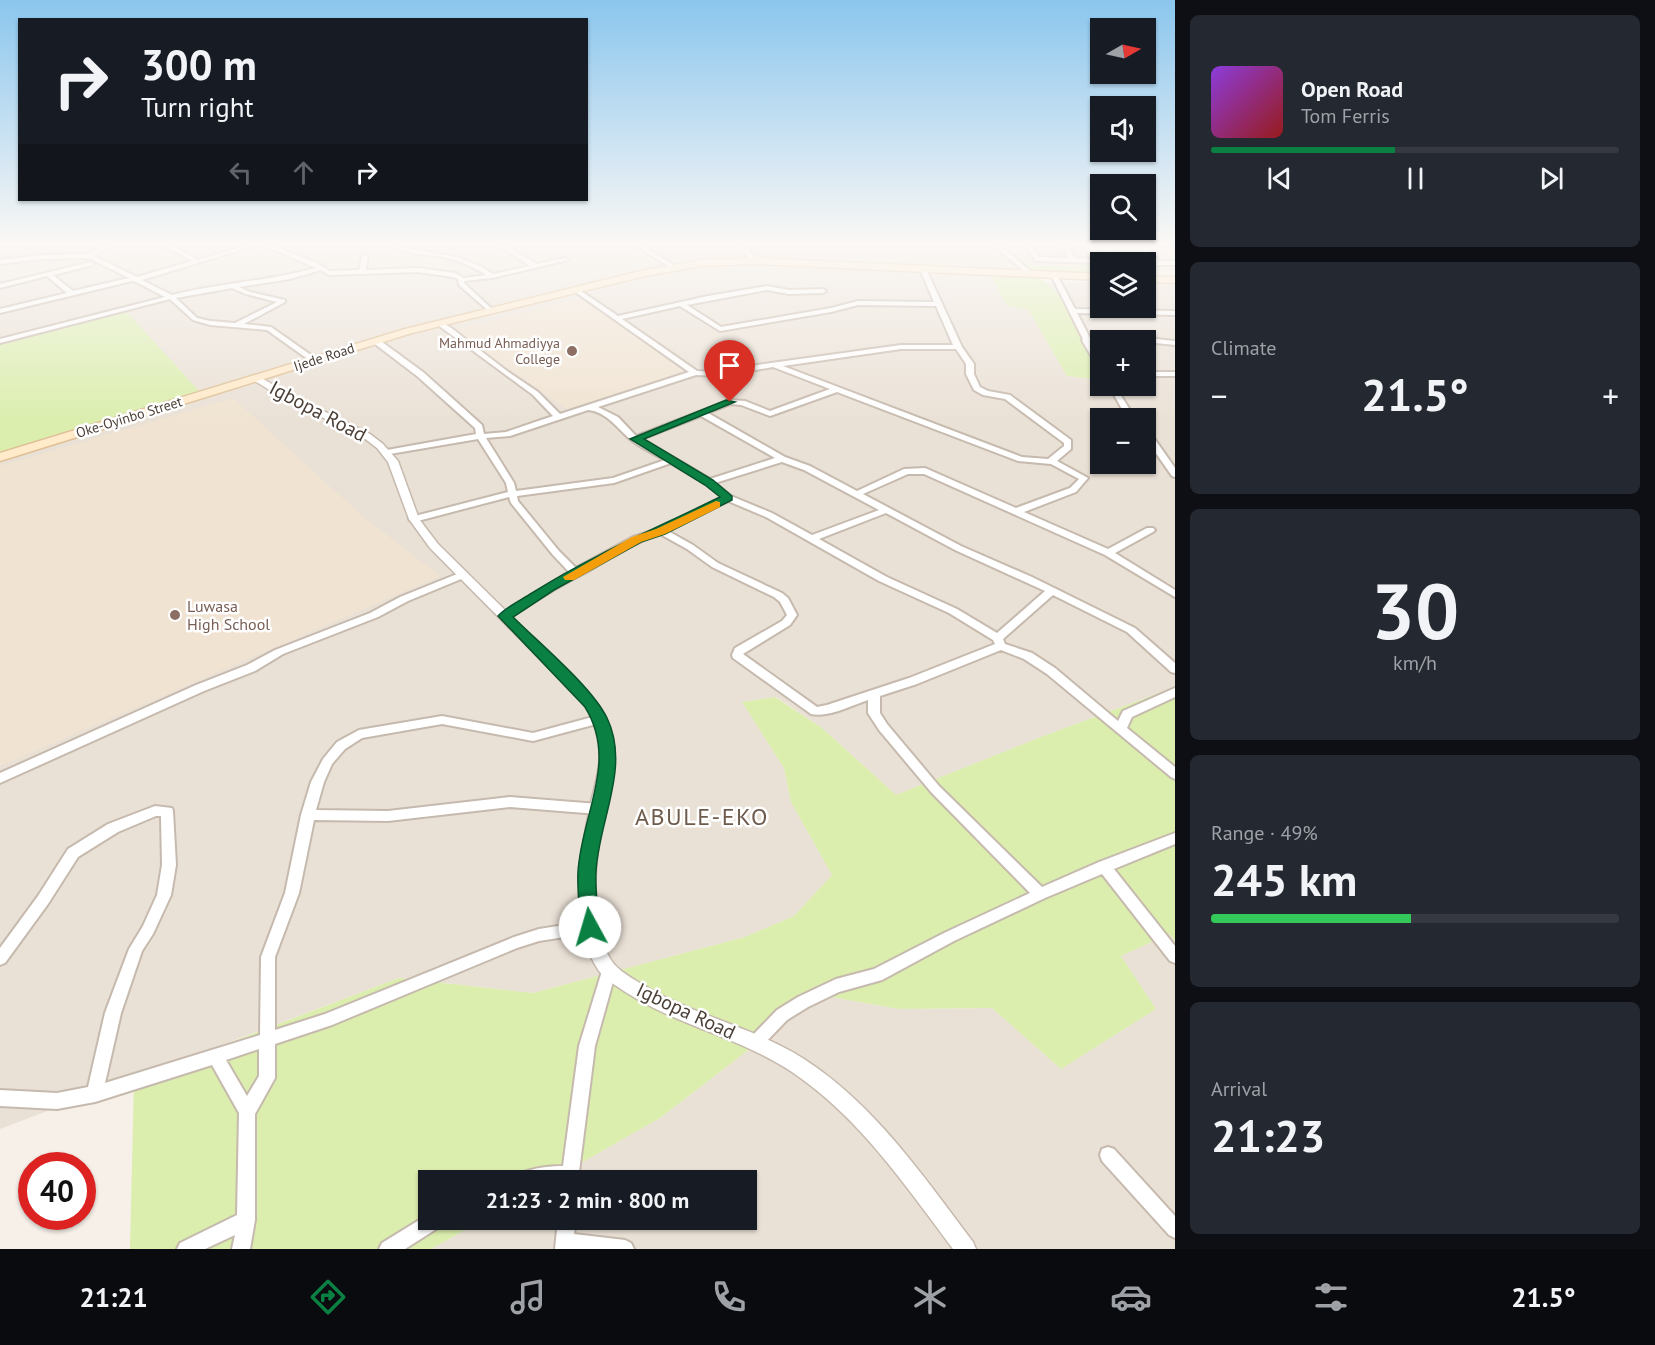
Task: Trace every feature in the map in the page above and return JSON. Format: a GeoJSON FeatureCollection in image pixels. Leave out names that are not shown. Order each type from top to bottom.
{"type":"FeatureCollection","features":[{"type":"Feature","properties":{"kind":"main road","name":"Ijede Road"},"geometry":{"type":"LineString","coordinates":[[258,379],[375,340],[518,304]]}},
{"type":"Feature","properties":{"kind":"main road","name":"Oke-Oyinbo Street"},"geometry":{"type":"LineString","coordinates":[[0,457],[258,379]]}},
{"type":"Feature","properties":{"kind":"street"},"geometry":{"type":"LineString","coordinates":[[0,311],[28,304]]}},
{"type":"Feature","properties":{"kind":"street"},"geometry":{"type":"LineString","coordinates":[[0,341],[143,304]]}},
{"type":"Feature","properties":{"kind":"street"},"geometry":{"type":"LineString","coordinates":[[180,304],[201,321],[269,328],[312,360]]}},
{"type":"Feature","properties":{"kind":"street"},"geometry":{"type":"LineString","coordinates":[[236,324],[276,304]]}},
{"type":"Feature","properties":{"kind":"street"},"geometry":{"type":"LineString","coordinates":[[484,304],[491,311]]}},
{"type":"Feature","properties":{"kind":"street"},"geometry":{"type":"LineString","coordinates":[[597,304],[695,373]]}},
{"type":"Feature","properties":{"kind":"street"},"geometry":{"type":"LineString","coordinates":[[617,318],[680,304]]}},
{"type":"Feature","properties":{"kind":"street"},"geometry":{"type":"LineString","coordinates":[[681,304],[720,329],[853,304]]}},
{"type":"Feature","properties":{"kind":"street"},"geometry":{"type":"LineString","coordinates":[[939,304],[958,347],[970,364],[970,374],[980,391],[1007,397],[1068,442],[1068,447],[1052,459],[1053,462]]}},
{"type":"Feature","properties":{"kind":"street"},"geometry":{"type":"LineString","coordinates":[[1069,304],[1090,347]]}},
{"type":"Feature","properties":{"kind":"street"},"geometry":{"type":"LineString","coordinates":[[1072,311],[1175,313]]}},
{"type":"Feature","properties":{"kind":"street"},"geometry":{"type":"LineString","coordinates":[[440,324],[500,369],[531,388],[557,416]]}},
{"type":"Feature","properties":{"kind":"street"},"geometry":{"type":"LineString","coordinates":[[1086,340],[1137,339],[1175,343]]}},
{"type":"Feature","properties":{"kind":"street"},"geometry":{"type":"LineString","coordinates":[[375,340],[420,374],[479,427],[480,435],[510,483],[514,501],[576,574]]}},
{"type":"Feature","properties":{"kind":"street"},"geometry":{"type":"LineString","coordinates":[[387,453],[480,435],[507,434],[695,373],[722,374],[901,347],[958,347]]}},
{"type":"Feature","properties":{"kind":"street"},"geometry":{"type":"LineString","coordinates":[[774,365],[1022,459],[1053,462],[1081,474],[1084,478],[1073,490],[1015,512]]}},
{"type":"Feature","properties":{"kind":"street"},"geometry":{"type":"LineString","coordinates":[[1156,374],[1175,374]]}},
{"type":"Feature","properties":{"kind":"street","name":"Igbopa Road"},"geometry":{"type":"LineString","coordinates":[[258,379],[284,395],[367,436],[387,453],[393,461],[414,519],[434,546],[579,691],[600,719],[607,742],[608,763],[587,871],[590,927],[600,956],[609,971],[638,991],[671,1008],[755,1043],[797,1065],[852,1109],[879,1138],[966,1249]]}},
{"type":"Feature","properties":{"kind":"street"},"geometry":{"type":"LineString","coordinates":[[635,439],[733,401],[770,414],[838,389]]}},
{"type":"Feature","properties":{"kind":"street"},"geometry":{"type":"LineString","coordinates":[[593,407],[615,419],[635,439],[709,482],[728,498],[769,515],[883,579],[953,611],[999,642],[1028,656],[1051,671],[1175,774]]}},
{"type":"Feature","properties":{"kind":"street"},"geometry":{"type":"LineString","coordinates":[[702,413],[782,459],[807,468],[958,548],[1131,630],[1175,669]]}},
{"type":"Feature","properties":{"kind":"street"},"geometry":{"type":"LineString","coordinates":[[1156,447],[1175,474]]}},
{"type":"Feature","properties":{"kind":"street"},"geometry":{"type":"LineString","coordinates":[[709,482],[782,459]]}},
{"type":"Feature","properties":{"kind":"street"},"geometry":{"type":"LineString","coordinates":[[414,519],[499,496],[614,480],[670,461]]}},
{"type":"Feature","properties":{"kind":"street"},"geometry":{"type":"LineString","coordinates":[[857,494],[907,471],[918,470],[1108,553],[1175,594]]}},
{"type":"Feature","properties":{"kind":"street"},"geometry":{"type":"LineString","coordinates":[[505,616],[550,587],[636,540],[661,531],[728,498]]}},
{"type":"Feature","properties":{"kind":"street"},"geometry":{"type":"LineString","coordinates":[[811,540],[886,510]]}},
{"type":"Feature","properties":{"kind":"street"},"geometry":{"type":"LineString","coordinates":[[1108,553],[1150,530]]}},
{"type":"Feature","properties":{"kind":"street"},"geometry":{"type":"LineString","coordinates":[[661,531],[690,547],[715,565],[778,595],[792,615],[786,623],[739,650],[737,655],[815,711],[822,711],[959,664],[999,642],[1035,603],[1052,591]]}},
{"type":"Feature","properties":{"kind":"street"},"geometry":{"type":"LineString","coordinates":[[0,778],[200,688],[250,668],[279,652],[374,615],[404,599],[462,575]]}},
{"type":"Feature","properties":{"kind":"street"},"geometry":{"type":"LineString","coordinates":[[1120,730],[1127,714],[1175,692]]}},
{"type":"Feature","properties":{"kind":"street"},"geometry":{"type":"LineString","coordinates":[[874,694],[874,713],[883,727],[935,789],[1040,894]]}},
{"type":"Feature","properties":{"kind":"street"},"geometry":{"type":"LineString","coordinates":[[241,1249],[246,1220],[247,1112],[267,1078],[268,957],[293,891],[307,815],[329,760],[348,739],[358,735],[442,720],[533,737],[600,719]]}},
{"type":"Feature","properties":{"kind":"street"},"geometry":{"type":"LineString","coordinates":[[307,815],[388,816],[510,802],[598,809]]}},
{"type":"Feature","properties":{"kind":"street"},"geometry":{"type":"LineString","coordinates":[[0,959],[43,900],[73,853],[113,828],[155,811],[167,811],[169,865],[164,895],[148,930],[136,949],[113,1014],[95,1094]]}},
{"type":"Feature","properties":{"kind":"street"},"geometry":{"type":"LineString","coordinates":[[755,1043],[782,1015],[803,1002],[836,986],[878,975],[949,937],[1040,894],[1175,838]]}},
{"type":"Feature","properties":{"kind":"street"},"geometry":{"type":"LineString","coordinates":[[1104,866],[1175,957]]}},
{"type":"Feature","properties":{"kind":"street"},"geometry":{"type":"LineString","coordinates":[[0,1098],[57,1101],[95,1094],[327,1020],[514,943],[539,935],[590,927]]}},
{"type":"Feature","properties":{"kind":"street"},"geometry":{"type":"LineString","coordinates":[[571,1170],[587,1046],[609,971]]}},
{"type":"Feature","properties":{"kind":"street"},"geometry":{"type":"LineString","coordinates":[[216,1057],[247,1112]]}},
{"type":"Feature","properties":{"kind":"street"},"geometry":{"type":"LineString","coordinates":[[1108,1155],[1175,1229]]}},
{"type":"Feature","properties":{"kind":"street"},"geometry":{"type":"LineString","coordinates":[[186,1249],[246,1220]]}},
{"type":"Feature","properties":{"kind":"street"},"geometry":{"type":"LineString","coordinates":[[388,1249],[419,1230]]}},
{"type":"Feature","properties":{"kind":"street"},"geometry":{"type":"LineString","coordinates":[[566,1230],[564,1246],[625,1249]]}},
{"type":"Feature","properties":{"kind":"shaded area"},"geometry":{"type":"Polygon","coordinates":[[[0,304],[1024,304],[1067,376],[1090,379],[1090,396],[1156,396],[1156,330],[1090,330],[1090,349],[1065,304],[1090,304],[1090,318],[1156,318],[1156,304],[1175,304],[1175,687],[896,795],[822,728],[776,697],[742,702],[784,768],[791,802],[832,875],[794,916],[745,937],[533,993],[399,978],[0,1129],[0,304]]]}},
{"type":"Feature","properties":{"kind":"shaded area","name":"Mahmud Ahmadiyya College"},"geometry":{"type":"Polygon","coordinates":[[[556,304],[591,304],[673,358],[688,371],[567,409],[453,330],[556,304]]]}},
{"type":"Feature","properties":{"kind":"shaded area","name":"Luwasa High School"},"geometry":{"type":"Polygon","coordinates":[[[233,398],[361,515],[440,576],[0,766],[0,466],[233,398]]]}},
{"type":"Feature","properties":{"kind":"shaded area"},"geometry":{"type":"Polygon","coordinates":[[[1169,934],[1175,941],[1175,1249],[431,1249],[465,1230],[757,1230],[757,1170],[569,1170],[660,1118],[820,995],[899,1009],[992,1008],[1061,1069],[1156,1009],[1121,956],[1169,934]]]}},
{"type":"Feature","properties":{"kind":"green space"},"geometry":{"type":"Polygon","coordinates":[[[1006,304],[1064,304],[1090,348],[1090,379],[1067,376],[1028,309],[1006,304]]]}},
{"type":"Feature","properties":{"kind":"green space"},"geometry":{"type":"Polygon","coordinates":[[[126,311],[199,391],[0,452],[0,344],[126,311]]]}},
{"type":"Feature","properties":{"kind":"green space"},"geometry":{"type":"Polygon","coordinates":[[[1175,687],[1175,941],[1169,934],[1121,956],[1156,1009],[1061,1069],[992,1008],[899,1009],[820,995],[660,1118],[569,1170],[418,1170],[418,1230],[465,1230],[431,1249],[130,1249],[134,1079],[399,978],[533,993],[745,937],[794,916],[832,875],[791,802],[784,768],[742,702],[775,697],[822,728],[896,795],[1175,687]]]}},
{"type":"Feature","properties":{"kind":"slow traffic"},"geometry":{"type":"LineString","coordinates":[[570,577],[636,540],[661,531],[716,504]]}},
{"type":"Feature","properties":{"kind":"place","name":"Mahmud Ahmadiyya College"},"geometry":{"type":"Point","coordinates":[572,351]}},
{"type":"Feature","properties":{"kind":"place","name":"Luwasa High School"},"geometry":{"type":"Point","coordinates":[175,615]}},
{"type":"Feature","properties":{"kind":"district","name":"ABULE-EKO"},"geometry":{"type":"Point","coordinates":[702,817]}},
{"type":"Feature","properties":{"kind":"route"},"geometry":{"type":"LineString","coordinates":[[590,927],[587,871],[608,763],[607,742],[600,719],[590,703],[505,616],[550,587],[636,540],[661,531],[728,498],[709,482],[635,439],[730,402]]}}]}
